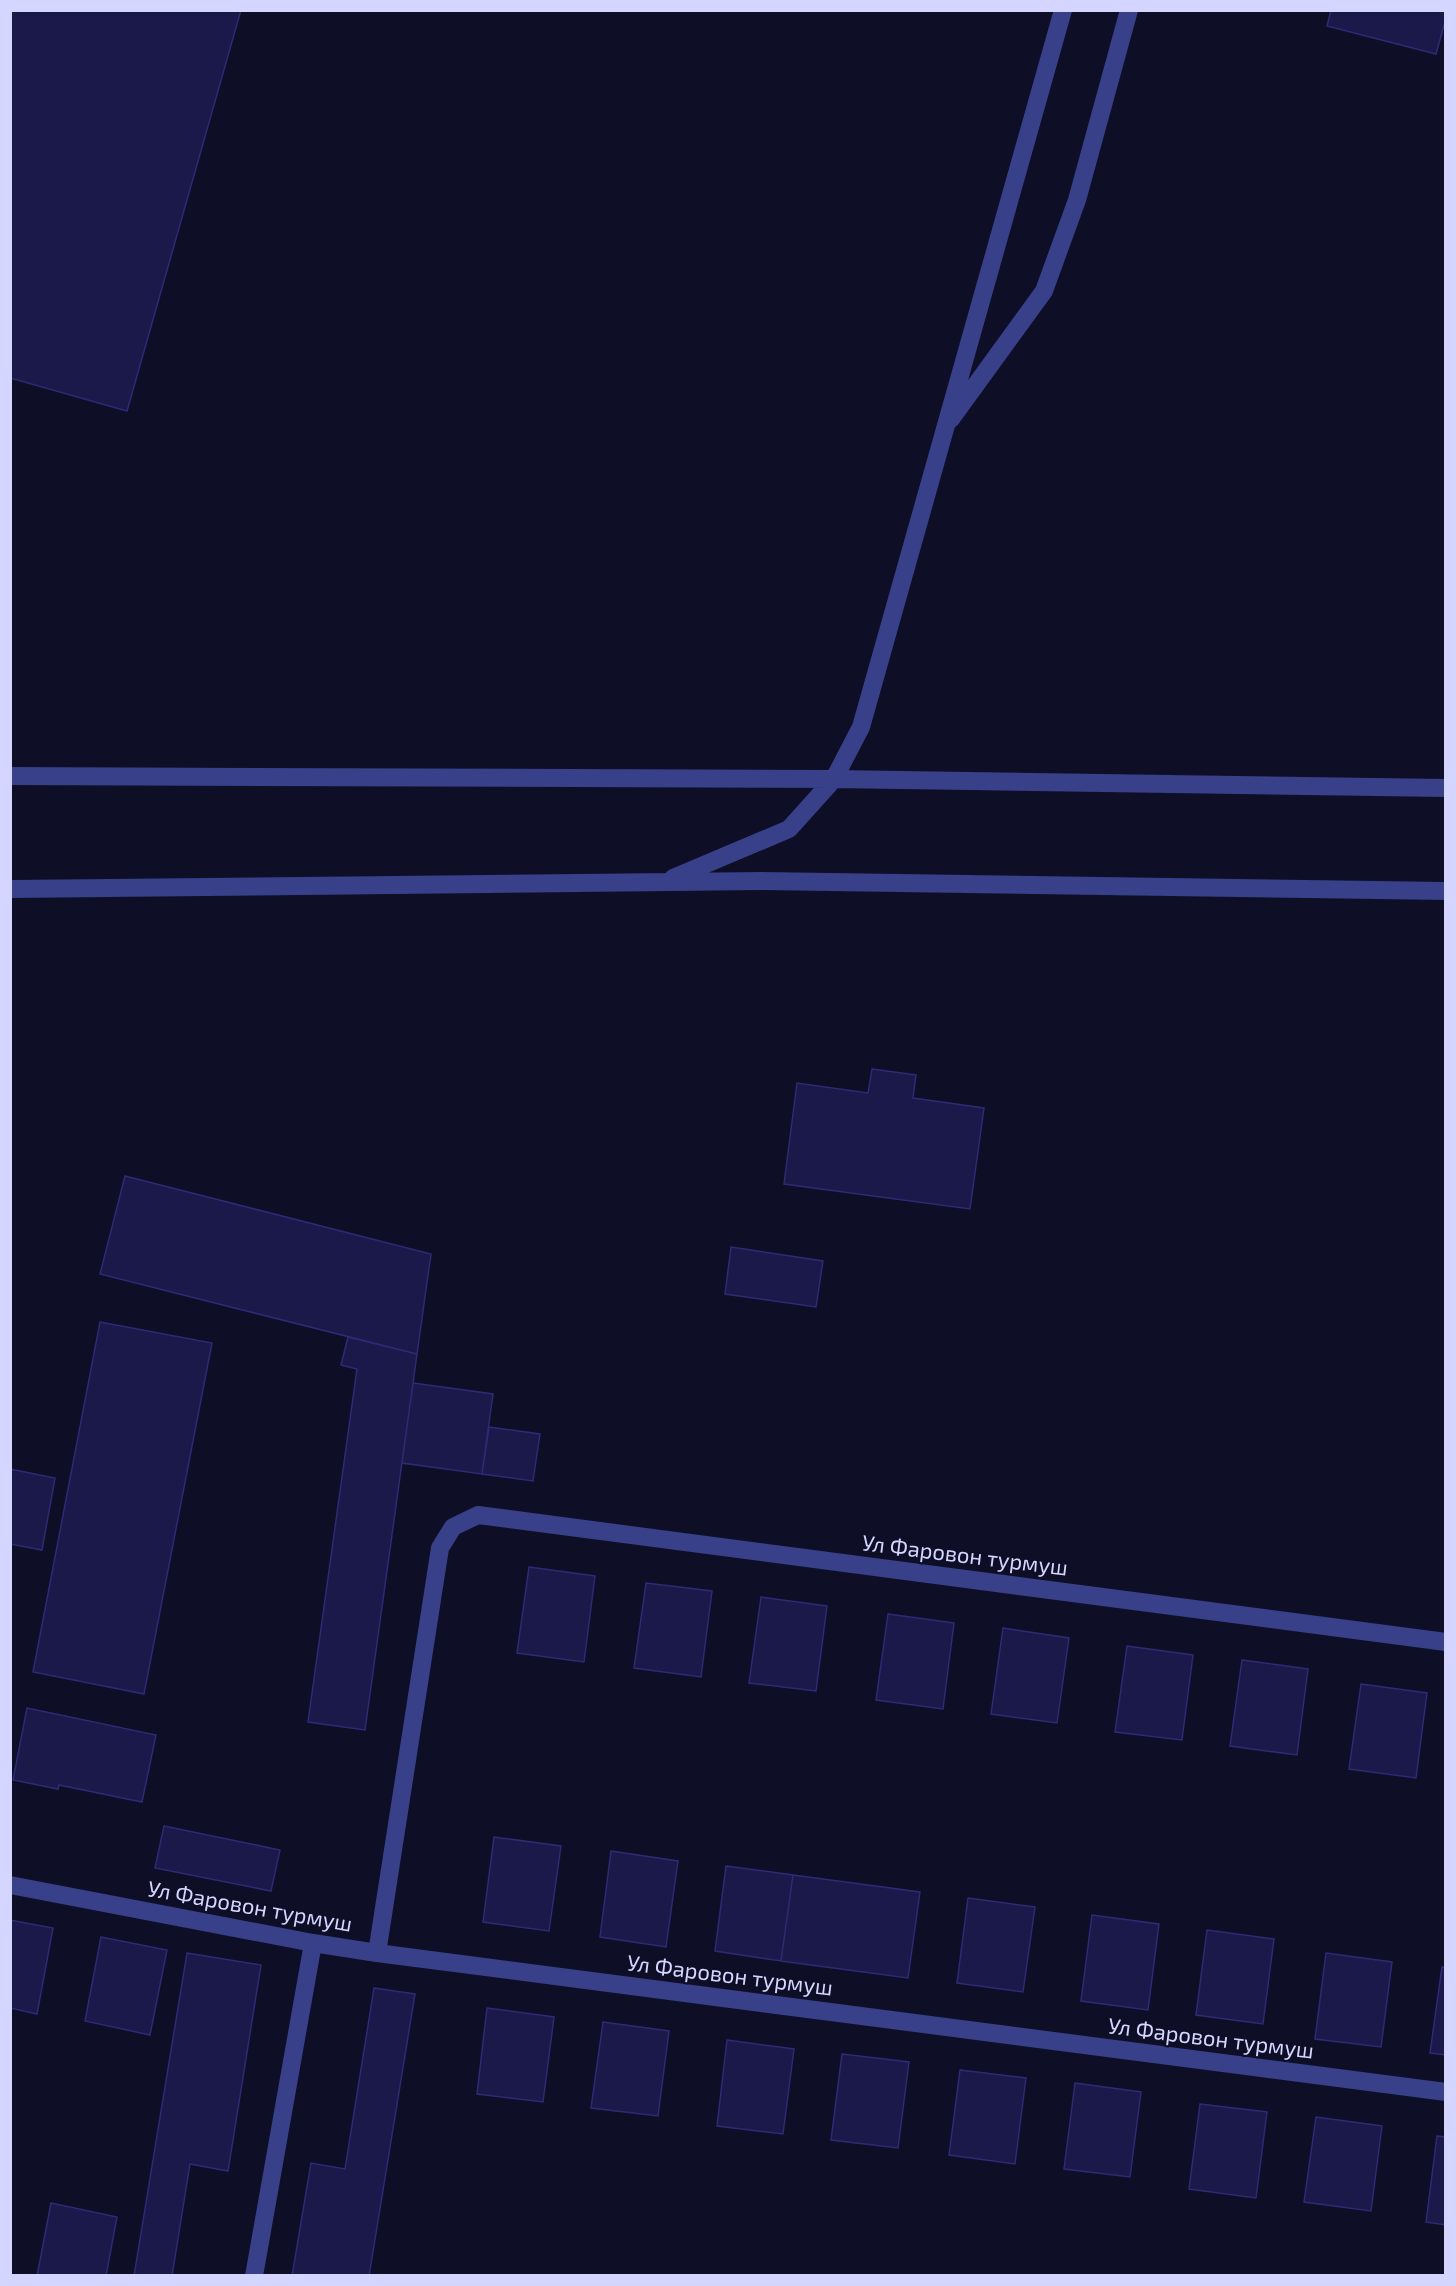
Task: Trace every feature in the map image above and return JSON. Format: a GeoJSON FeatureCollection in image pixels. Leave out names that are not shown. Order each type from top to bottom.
{"type":"FeatureCollection","features":[{"type":"Feature","properties":{"kind":"street"},"geometry":{"type":"LineString","coordinates":[[663,882],[789,830],[834,779],[861,727],[1063,10]]}},
{"type":"Feature","properties":{"kind":"street"},"geometry":{"type":"LineString","coordinates":[[945,428],[1044,291],[1077,200],[1129,10]]}},
{"type":"Feature","properties":{"kind":"street"},"geometry":{"type":"LineString","coordinates":[[10,776],[834,779],[1446,788]]}},
{"type":"Feature","properties":{"kind":"street"},"geometry":{"type":"LineString","coordinates":[[10,889],[762,881],[1446,891]]}},
{"type":"Feature","properties":{"kind":"street","name":"Ул Фаровон турмуш"},"geometry":{"type":"LineString","coordinates":[[377,1953],[440,1548],[453,1527],[478,1515],[1446,1642]]}},
{"type":"Feature","properties":{"kind":"street","name":"Ул Фаровон турмуш"},"geometry":{"type":"LineString","coordinates":[[10,1885],[313,1943],[377,1953],[1446,2092]]}},
{"type":"Feature","properties":{"kind":"street"},"geometry":{"type":"LineString","coordinates":[[254,2276],[313,1943]]}},
{"type":"Feature","properties":{"kind":"building"},"geometry":{"type":"Polygon","coordinates":[[[10,10],[241,10],[127,411],[10,378],[10,10]]]}},
{"type":"Feature","properties":{"kind":"building"},"geometry":{"type":"Polygon","coordinates":[[[1331,10],[1446,10],[1446,18],[1436,54],[1327,26],[1331,10]]]}},
{"type":"Feature","properties":{"kind":"building"},"geometry":{"type":"Polygon","coordinates":[[[872,1069],[916,1075],[913,1098],[984,1108],[970,1209],[784,1184],[797,1083],[868,1093],[872,1069]]]}},
{"type":"Feature","properties":{"kind":"building"},"geometry":{"type":"Polygon","coordinates":[[[125,1176],[431,1254],[417,1354],[100,1274],[125,1176]]]}},
{"type":"Feature","properties":{"kind":"building"},"geometry":{"type":"Polygon","coordinates":[[[731,1247],[823,1261],[816,1307],[725,1294],[731,1247]]]}},
{"type":"Feature","properties":{"kind":"building"},"geometry":{"type":"Polygon","coordinates":[[[100,1322],[212,1343],[144,1694],[33,1672],[100,1322]]]}},
{"type":"Feature","properties":{"kind":"building"},"geometry":{"type":"Polygon","coordinates":[[[348,1337],[417,1354],[365,1730],[308,1722],[357,1369],[341,1365],[348,1337]]]}},
{"type":"Feature","properties":{"kind":"building"},"geometry":{"type":"Polygon","coordinates":[[[413,1383],[493,1394],[482,1474],[402,1463],[413,1383]]]}},
{"type":"Feature","properties":{"kind":"building"},"geometry":{"type":"Polygon","coordinates":[[[489,1427],[540,1434],[533,1481],[482,1474],[489,1427]]]}},
{"type":"Feature","properties":{"kind":"building"},"geometry":{"type":"Polygon","coordinates":[[[10,1469],[55,1478],[42,1550],[10,1544],[10,1469]]]}},
{"type":"Feature","properties":{"kind":"building"},"geometry":{"type":"Polygon","coordinates":[[[529,1567],[595,1576],[584,1662],[517,1653],[529,1567]]]}},
{"type":"Feature","properties":{"kind":"building"},"geometry":{"type":"Polygon","coordinates":[[[646,1583],[712,1591],[701,1677],[634,1668],[646,1583]]]}},
{"type":"Feature","properties":{"kind":"building"},"geometry":{"type":"Polygon","coordinates":[[[761,1597],[827,1606],[816,1691],[749,1683],[761,1597]]]}},
{"type":"Feature","properties":{"kind":"building"},"geometry":{"type":"Polygon","coordinates":[[[888,1614],[954,1623],[943,1709],[876,1700],[888,1614]]]}},
{"type":"Feature","properties":{"kind":"building"},"geometry":{"type":"Polygon","coordinates":[[[1003,1628],[1069,1638],[1057,1723],[991,1714],[1003,1628]]]}},
{"type":"Feature","properties":{"kind":"building"},"geometry":{"type":"Polygon","coordinates":[[[1127,1646],[1193,1655],[1182,1740],[1115,1732],[1127,1646]]]}},
{"type":"Feature","properties":{"kind":"building"},"geometry":{"type":"Polygon","coordinates":[[[1242,1660],[1308,1669],[1297,1755],[1230,1746],[1242,1660]]]}},
{"type":"Feature","properties":{"kind":"building"},"geometry":{"type":"Polygon","coordinates":[[[1361,1684],[1427,1693],[1416,1778],[1349,1769],[1361,1684]]]}},
{"type":"Feature","properties":{"kind":"building"},"geometry":{"type":"Polygon","coordinates":[[[27,1708],[156,1735],[142,1802],[59,1785],[58,1789],[13,1780],[27,1708]]]}},
{"type":"Feature","properties":{"kind":"building"},"geometry":{"type":"Polygon","coordinates":[[[164,1826],[280,1850],[271,1891],[155,1868],[164,1826]]]}},
{"type":"Feature","properties":{"kind":"building"},"geometry":{"type":"Polygon","coordinates":[[[494,1837],[561,1846],[549,1931],[483,1922],[494,1837]]]}},
{"type":"Feature","properties":{"kind":"building"},"geometry":{"type":"Polygon","coordinates":[[[611,1851],[678,1861],[666,1947],[600,1937],[611,1851]]]}},
{"type":"Feature","properties":{"kind":"building"},"geometry":{"type":"Polygon","coordinates":[[[726,1866],[793,1875],[781,1961],[715,1951],[726,1866]]]}},
{"type":"Feature","properties":{"kind":"building"},"geometry":{"type":"Polygon","coordinates":[[[793,1875],[920,1892],[908,1978],[781,1961],[793,1875]]]}},
{"type":"Feature","properties":{"kind":"building"},"geometry":{"type":"Polygon","coordinates":[[[968,1898],[1035,1907],[1023,1992],[957,1983],[968,1898]]]}},
{"type":"Feature","properties":{"kind":"building"},"geometry":{"type":"Polygon","coordinates":[[[1092,1915],[1159,1924],[1148,2010],[1081,2001],[1092,1915]]]}},
{"type":"Feature","properties":{"kind":"building"},"geometry":{"type":"Polygon","coordinates":[[[10,1920],[53,1928],[37,2014],[10,2008],[10,1920]]]}},
{"type":"Feature","properties":{"kind":"building"},"geometry":{"type":"Polygon","coordinates":[[[1207,1930],[1274,1939],[1263,2024],[1196,2015],[1207,1930]]]}},
{"type":"Feature","properties":{"kind":"building"},"geometry":{"type":"Polygon","coordinates":[[[101,1937],[167,1950],[150,2035],[85,2021],[101,1937]]]}},
{"type":"Feature","properties":{"kind":"building"},"geometry":{"type":"Polygon","coordinates":[[[187,1953],[261,1965],[228,2171],[190,2164],[172,2276],[134,2276],[187,1953]]]}},
{"type":"Feature","properties":{"kind":"building"},"geometry":{"type":"Polygon","coordinates":[[[1326,1953],[1392,1962],[1381,2047],[1315,2039],[1326,1953]]]}},
{"type":"Feature","properties":{"kind":"building"},"geometry":{"type":"Polygon","coordinates":[[[1442,1967],[1446,1968],[1446,2055],[1430,2053],[1442,1967]]]}},
{"type":"Feature","properties":{"kind":"building"},"geometry":{"type":"Polygon","coordinates":[[[374,1988],[415,1994],[369,2276],[292,2276],[311,2163],[345,2169],[374,1988]]]}},
{"type":"Feature","properties":{"kind":"building"},"geometry":{"type":"Polygon","coordinates":[[[487,2008],[554,2017],[543,2102],[477,2094],[487,2008]]]}},
{"type":"Feature","properties":{"kind":"building"},"geometry":{"type":"Polygon","coordinates":[[[603,2022],[669,2031],[658,2116],[591,2108],[603,2022]]]}},
{"type":"Feature","properties":{"kind":"building"},"geometry":{"type":"Polygon","coordinates":[[[727,2040],[794,2049],[783,2134],[717,2126],[727,2040]]]}},
{"type":"Feature","properties":{"kind":"building"},"geometry":{"type":"Polygon","coordinates":[[[842,2054],[909,2062],[898,2148],[831,2140],[842,2054]]]}},
{"type":"Feature","properties":{"kind":"building"},"geometry":{"type":"Polygon","coordinates":[[[960,2070],[1026,2078],[1015,2164],[949,2155],[960,2070]]]}},
{"type":"Feature","properties":{"kind":"building"},"geometry":{"type":"Polygon","coordinates":[[[1075,2083],[1141,2092],[1130,2177],[1064,2169],[1075,2083]]]}},
{"type":"Feature","properties":{"kind":"building"},"geometry":{"type":"Polygon","coordinates":[[[1200,2104],[1267,2112],[1256,2198],[1189,2189],[1200,2104]]]}},
{"type":"Feature","properties":{"kind":"building"},"geometry":{"type":"Polygon","coordinates":[[[1316,2117],[1382,2126],[1371,2211],[1304,2202],[1316,2117]]]}},
{"type":"Feature","properties":{"kind":"building"},"geometry":{"type":"Polygon","coordinates":[[[1437,2136],[1446,2137],[1446,2225],[1426,2222],[1437,2136]]]}},
{"type":"Feature","properties":{"kind":"building"},"geometry":{"type":"Polygon","coordinates":[[[51,2203],[117,2217],[106,2276],[37,2276],[51,2203]]]}}]}
